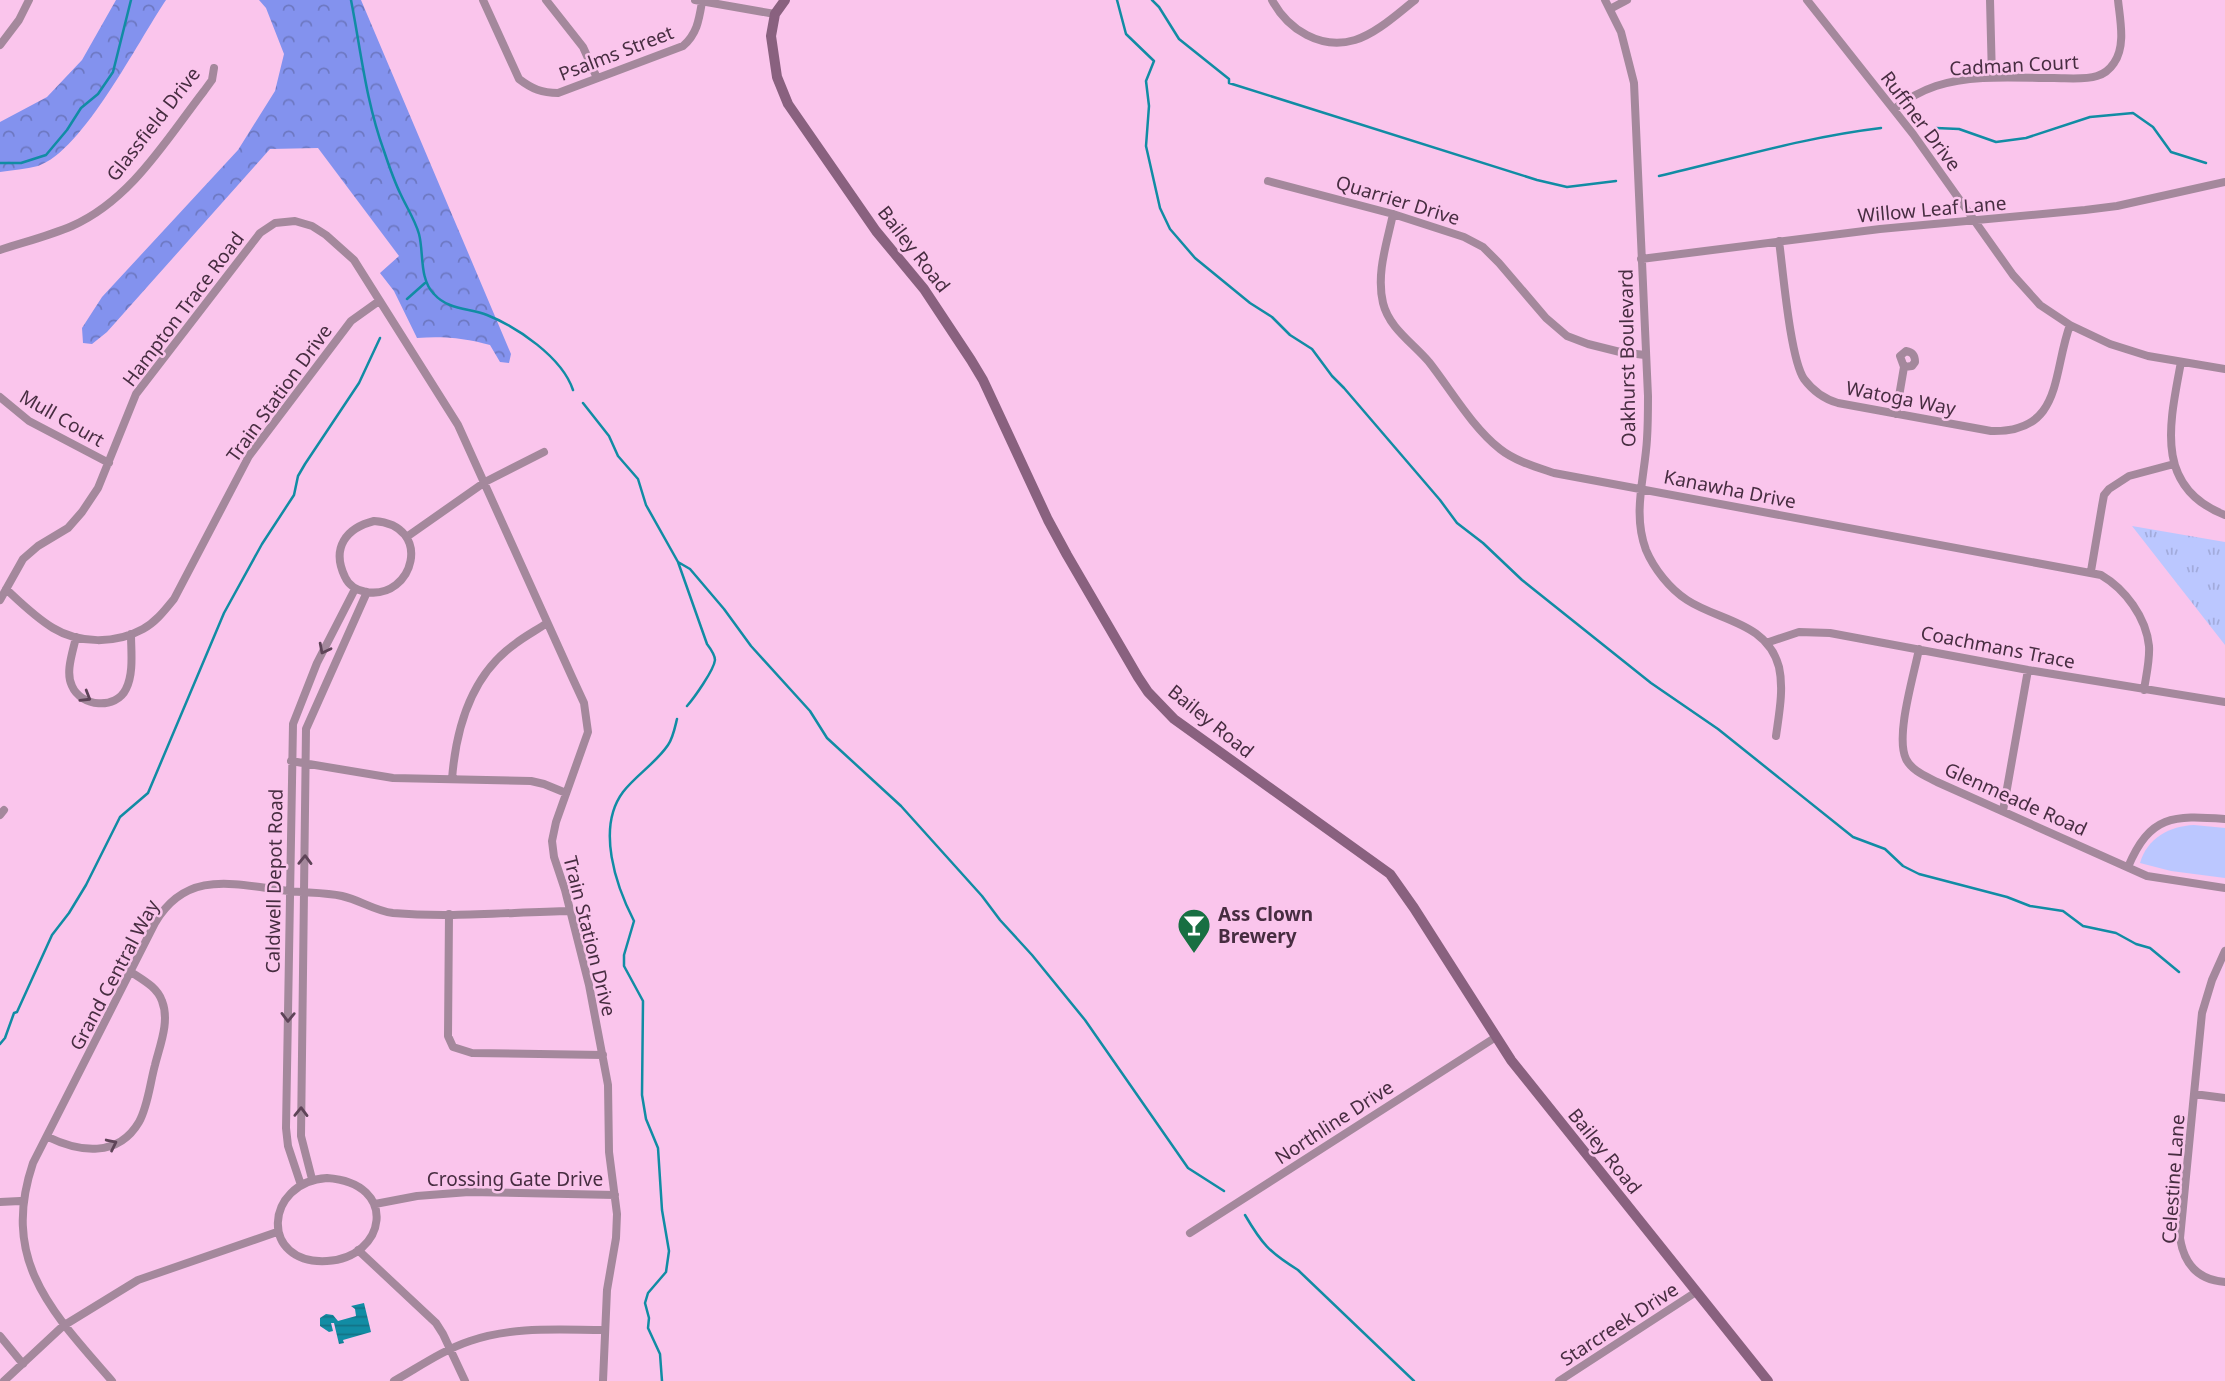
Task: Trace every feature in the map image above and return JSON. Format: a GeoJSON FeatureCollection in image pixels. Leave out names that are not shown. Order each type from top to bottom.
{"type":"FeatureCollection","features":[{"type":"Feature","properties":{"kind":"street"},"geometry":{"type":"LineString","coordinates":[[0,45],[19,20],[29,0]]}},
{"type":"Feature","properties":{"kind":"street","name":"Psalms Street"},"geometry":{"type":"LineString","coordinates":[[483,0],[519,79],[530,88],[543,93],[558,93],[683,46],[698,27],[698,1]]}},
{"type":"Feature","properties":{"kind":"street"},"geometry":{"type":"LineString","coordinates":[[546,0],[583,47],[597,78]]}},
{"type":"Feature","properties":{"kind":"street","name":"Bailey Road"},"geometry":{"type":"LineString","coordinates":[[785,0],[775,15],[771,36],[773,61],[788,104],[876,231],[924,289],[971,360],[1059,539],[1140,681],[1174,719],[1390,874],[1415,908],[1496,1037],[1537,1094],[1768,1381]]}},
{"type":"Feature","properties":{"kind":"street"},"geometry":{"type":"LineString","coordinates":[[1272,0],[1300,32],[1318,40],[1344,42],[1368,33],[1415,0]]}},
{"type":"Feature","properties":{"kind":"street","name":"Oakhurst Boulevard"},"geometry":{"type":"LineString","coordinates":[[1605,0],[1626,50],[1633,83],[1648,396],[1647,439],[1639,504],[1642,538],[1655,567],[1687,600],[1750,628],[1766,643]]}},
{"type":"Feature","properties":{"kind":"street"},"geometry":{"type":"LineString","coordinates":[[1610,9],[1627,0]]}},
{"type":"Feature","properties":{"kind":"street","name":"Ruffner Drive"},"geometry":{"type":"LineString","coordinates":[[1807,0],[1894,109],[2013,275],[2040,305],[2070,325],[2110,344],[2148,356],[2225,369]]}},
{"type":"Feature","properties":{"kind":"street"},"geometry":{"type":"LineString","coordinates":[[1990,0],[1992,78]]}},
{"type":"Feature","properties":{"kind":"street","name":"Cadman Court"},"geometry":{"type":"LineString","coordinates":[[1894,109],[1937,86],[1992,78],[2097,76],[2109,70],[2116,61],[2120,47],[2118,0]]}},
{"type":"Feature","properties":{"kind":"street"},"geometry":{"type":"LineString","coordinates":[[698,1],[762,10],[775,15]]}},
{"type":"Feature","properties":{"kind":"street","name":"Glassfield Drive"},"geometry":{"type":"LineString","coordinates":[[0,250],[74,225],[99,211],[127,188],[212,80],[214,68]]}},
{"type":"Feature","properties":{"kind":"street","name":"Quarrier Drive"},"geometry":{"type":"LineString","coordinates":[[1268,181],[1447,230],[1483,247],[1546,318],[1567,336],[1620,352],[1645,355]]}},
{"type":"Feature","properties":{"kind":"street","name":"Willow Leaf Lane"},"geometry":{"type":"LineString","coordinates":[[1641,259],[1779,241],[2117,206],[2225,182]]}},
{"type":"Feature","properties":{"kind":"street","name":"Kanawha Drive"},"geometry":{"type":"LineString","coordinates":[[1393,214],[1380,279],[1386,313],[1500,449],[1524,463],[1554,472],[2101,575],[2120,588],[2139,616],[2149,646],[2144,690]]}},
{"type":"Feature","properties":{"kind":"street","name":"Hampton Trace Road"},"geometry":{"type":"LineString","coordinates":[[0,600],[23,559],[38,546],[68,528],[82,513],[98,488],[136,394],[260,233],[275,223],[295,221],[319,230],[354,260],[458,425],[485,482]]}},
{"type":"Feature","properties":{"kind":"street","name":"Watoga Way"},"geometry":{"type":"LineString","coordinates":[[1779,241],[1797,361],[1803,377],[1815,391],[1828,400],[2006,432],[2030,424],[2043,412],[2053,396],[2070,325]]}},
{"type":"Feature","properties":{"kind":"street","name":"Train Station Drive"},"geometry":{"type":"LineString","coordinates":[[6,589],[37,617],[56,630],[76,637],[94,640],[119,639],[142,629],[159,617],[174,598],[249,456],[351,321],[379,301]]}},
{"type":"Feature","properties":{"kind":"street"},"geometry":{"type":"LineString","coordinates":[[2181,362],[2171,417],[2170,448],[2174,464],[2193,494],[2210,508],[2225,515]]}},
{"type":"Feature","properties":{"kind":"street"},"geometry":{"type":"LineString","coordinates":[[1896,414],[1904,367]]}},
{"type":"Feature","properties":{"kind":"street","name":"Mull Court"},"geometry":{"type":"LineString","coordinates":[[0,397],[29,421],[109,463]]}},
{"type":"Feature","properties":{"kind":"street"},"geometry":{"type":"LineString","coordinates":[[408,536],[485,482],[544,452]]}},
{"type":"Feature","properties":{"kind":"street"},"geometry":{"type":"LineString","coordinates":[[2091,572],[2102,506],[2109,489],[2129,475],[2174,464]]}},
{"type":"Feature","properties":{"kind":"street","name":"Train Station Drive"},"geometry":{"type":"LineString","coordinates":[[485,482],[584,704],[589,732],[556,822],[552,841],[589,985],[608,1085],[609,1152],[617,1214],[604,1330],[603,1381]]}},
{"type":"Feature","properties":{"kind":"street"},"geometry":{"type":"LineString","coordinates":[[387,522],[400,528],[408,536],[410,561],[406,574],[397,585],[382,593],[355,589],[348,582],[342,572],[341,556],[343,541],[349,531],[360,524],[387,522]]}},
{"type":"Feature","properties":{"kind":"street","name":"Caldwell Depot Road"},"geometry":{"type":"LineString","coordinates":[[301,1185],[288,1146],[286,1128],[293,724],[317,663],[355,589]]}},
{"type":"Feature","properties":{"kind":"street","name":"Caldwell Depot Road"},"geometry":{"type":"LineString","coordinates":[[312,1179],[301,1136],[306,729],[367,592]]}},
{"type":"Feature","properties":{"kind":"street"},"geometry":{"type":"LineString","coordinates":[[452,779],[458,734],[475,689],[492,666],[513,645],[547,623]]}},
{"type":"Feature","properties":{"kind":"street","name":"Coachmans Trace"},"geometry":{"type":"LineString","coordinates":[[1766,643],[1779,637],[1807,631],[1830,633],[2028,670],[2225,702]]}},
{"type":"Feature","properties":{"kind":"street"},"geometry":{"type":"LineString","coordinates":[[76,637],[69,670],[72,687],[84,699],[100,704],[113,701],[125,692],[130,677],[131,634]]}},
{"type":"Feature","properties":{"kind":"street"},"geometry":{"type":"LineString","coordinates":[[1766,643],[1776,658],[1781,680],[1776,736]]}},
{"type":"Feature","properties":{"kind":"street","name":"Glenmeade Road"},"geometry":{"type":"LineString","coordinates":[[1919,649],[1902,733],[1907,761],[1921,773],[2147,876],[2225,888]]}},
{"type":"Feature","properties":{"kind":"street"},"geometry":{"type":"LineString","coordinates":[[2003,811],[2028,670]]}},
{"type":"Feature","properties":{"kind":"street"},"geometry":{"type":"LineString","coordinates":[[291,761],[393,778],[531,781],[566,793]]}},
{"type":"Feature","properties":{"kind":"street"},"geometry":{"type":"LineString","coordinates":[[2128,867],[2143,838],[2162,823],[2183,817],[2225,819]]}},
{"type":"Feature","properties":{"kind":"street","name":"Grand Central Way"},"geometry":{"type":"LineString","coordinates":[[112,1381],[44,1303],[21,1255],[17,1236],[20,1202],[22,1187],[163,910],[173,899],[184,891],[200,886],[226,884],[342,895],[377,910],[391,912],[449,914],[570,911]]}},
{"type":"Feature","properties":{"kind":"street"},"geometry":{"type":"LineString","coordinates":[[449,914],[448,1036],[453,1047],[472,1053],[603,1055]]}},
{"type":"Feature","properties":{"kind":"street","name":"Celestine Lane"},"geometry":{"type":"LineString","coordinates":[[2225,951],[2212,980],[2202,1013],[2180,1238],[2186,1260],[2200,1275],[2208,1280],[2225,1282]]}},
{"type":"Feature","properties":{"kind":"street"},"geometry":{"type":"LineString","coordinates":[[48,1137],[74,1147],[102,1149],[124,1138],[139,1122],[160,1045],[165,1013],[160,996],[131,972]]}},
{"type":"Feature","properties":{"kind":"street","name":"Northline Drive"},"geometry":{"type":"LineString","coordinates":[[1190,1233],[1496,1037]]}},
{"type":"Feature","properties":{"kind":"street","name":"Celestine Lane"},"geometry":{"type":"LineString","coordinates":[[2194,1094],[2225,1098]]}},
{"type":"Feature","properties":{"kind":"street"},"geometry":{"type":"LineString","coordinates":[[312,1179],[341,1179],[351,1182],[363,1188],[378,1211],[372,1233],[358,1250],[349,1256],[327,1261],[307,1259],[289,1250],[278,1232],[278,1214],[282,1204],[294,1190],[312,1179]]}},
{"type":"Feature","properties":{"kind":"street","name":"Crossing Gate Drive"},"geometry":{"type":"LineString","coordinates":[[375,1205],[416,1196],[469,1192],[615,1195]]}},
{"type":"Feature","properties":{"kind":"street"},"geometry":{"type":"LineString","coordinates":[[0,1202],[20,1202]]}},
{"type":"Feature","properties":{"kind":"street"},"geometry":{"type":"LineString","coordinates":[[4,1381],[63,1326],[138,1280],[278,1232]]}},
{"type":"Feature","properties":{"kind":"street"},"geometry":{"type":"LineString","coordinates":[[358,1250],[427,1312],[443,1334],[465,1381]]}},
{"type":"Feature","properties":{"kind":"street","name":"Starcreek Drive"},"geometry":{"type":"LineString","coordinates":[[1559,1381],[1696,1292]]}},
{"type":"Feature","properties":{"kind":"street"},"geometry":{"type":"LineString","coordinates":[[394,1381],[450,1349],[481,1338],[519,1330],[604,1330]]}},
{"type":"Feature","properties":{"kind":"street"},"geometry":{"type":"LineString","coordinates":[[0,1336],[23,1364]]}},
{"type":"Feature","properties":{"kind":"green space"},"geometry":{"type":"Polygon","coordinates":[[[116,0],[166,0],[108,93],[73,140],[55,156],[38,166],[0,172],[0,122],[47,97],[82,60],[116,0]]]}},
{"type":"Feature","properties":{"kind":"green space"},"geometry":{"type":"Polygon","coordinates":[[[259,0],[361,0],[511,354],[509,363],[500,362],[490,345],[454,338],[417,338],[394,291],[380,273],[399,256],[318,148],[270,149],[107,332],[92,344],[83,343],[82,328],[102,297],[238,150],[275,91],[284,54],[266,8],[259,0]]]}},
{"type":"Feature","properties":{"kind":"green space"},"geometry":{"type":"Polygon","coordinates":[[[2132,526],[2225,542],[2225,645],[2132,526]]]}},
{"type":"Feature","properties":{"kind":"green space"},"geometry":{"type":"Polygon","coordinates":[[[2194,825],[2225,828],[2225,878],[2171,871],[2140,863],[2148,847],[2161,835],[2176,828],[2194,825]]]}},
{"type":"Feature","properties":{"kind":"shaded area"},"geometry":{"type":"Polygon","coordinates":[[[364,1303],[371,1332],[343,1340],[344,1343],[339,1344],[334,1323],[331,1323],[333,1331],[329,1332],[320,1326],[320,1318],[326,1314],[333,1315],[338,1321],[356,1316],[355,1309],[351,1306],[364,1303]]]}},
{"type":"Feature","properties":{"kind":"waterway"},"geometry":{"type":"LineString","coordinates":[[0,163],[21,163],[46,155],[81,108],[98,94],[113,72],[131,0]]}},
{"type":"Feature","properties":{"kind":"waterway"},"geometry":{"type":"LineString","coordinates":[[351,0],[364,76],[378,133],[394,179],[417,229],[429,288],[446,303],[487,315],[524,335],[559,366],[573,390]]}},
{"type":"Feature","properties":{"kind":"waterway"},"geometry":{"type":"LineString","coordinates":[[1117,0],[1126,34],[1154,61],[1146,81],[1149,106],[1146,146],[1160,208],[1170,229],[1195,258],[1250,303],[1272,317],[1290,335],[1312,349],[1457,523],[1483,543],[1522,580],[1651,683],[1718,729],[1853,837],[1885,849],[1903,866],[1919,874],[2007,897],[2030,906],[2063,911],[2083,926],[2116,933],[2150,948],[2179,972]]}},
{"type":"Feature","properties":{"kind":"waterway"},"geometry":{"type":"LineString","coordinates":[[1152,0],[1179,39],[1229,79],[1229,83],[1537,180],[1567,187],[1616,181]]}},
{"type":"Feature","properties":{"kind":"waterway"},"geometry":{"type":"LineString","coordinates":[[1936,128],[1959,129],[1996,142],[2026,138],[2090,117],[2133,113],[2153,127],[2171,152],[2206,163]]}},
{"type":"Feature","properties":{"kind":"waterway"},"geometry":{"type":"LineString","coordinates":[[1659,176],[1797,143],[1881,128]]}},
{"type":"Feature","properties":{"kind":"waterway"},"geometry":{"type":"LineString","coordinates":[[407,299],[425,283]]}},
{"type":"Feature","properties":{"kind":"waterway"},"geometry":{"type":"LineString","coordinates":[[0,1044],[52,935],[86,885],[120,817],[148,793],[224,613],[262,544],[294,495],[298,476],[305,464],[359,383],[380,338]]}},
{"type":"Feature","properties":{"kind":"waterway"},"geometry":{"type":"LineString","coordinates":[[583,403],[609,436],[618,456],[638,479],[646,505],[678,562],[707,644],[714,656],[711,670],[687,706]]}},
{"type":"Feature","properties":{"kind":"waterway"},"geometry":{"type":"LineString","coordinates":[[678,562],[690,569],[724,609],[751,646],[810,711],[827,738],[901,806],[1032,955],[1085,1020],[1188,1168],[1224,1191]]}},
{"type":"Feature","properties":{"kind":"waterway"},"geometry":{"type":"LineString","coordinates":[[662,1381],[660,1354],[648,1328],[649,1318],[645,1303],[648,1293],[666,1272],[669,1251],[662,1210],[658,1148],[646,1119],[642,1095],[643,1001],[624,966],[624,955],[634,921],[615,874],[610,839],[615,806],[623,792],[668,745],[677,719]]}},
{"type":"Feature","properties":{"kind":"waterway"},"geometry":{"type":"LineString","coordinates":[[1245,1215],[1267,1247],[1298,1270],[1414,1381]]}},
{"type":"Feature","properties":{"kind":"place","name":"Ass Clown Brewery"},"geometry":{"type":"Point","coordinates":[1194,955]}}]}
